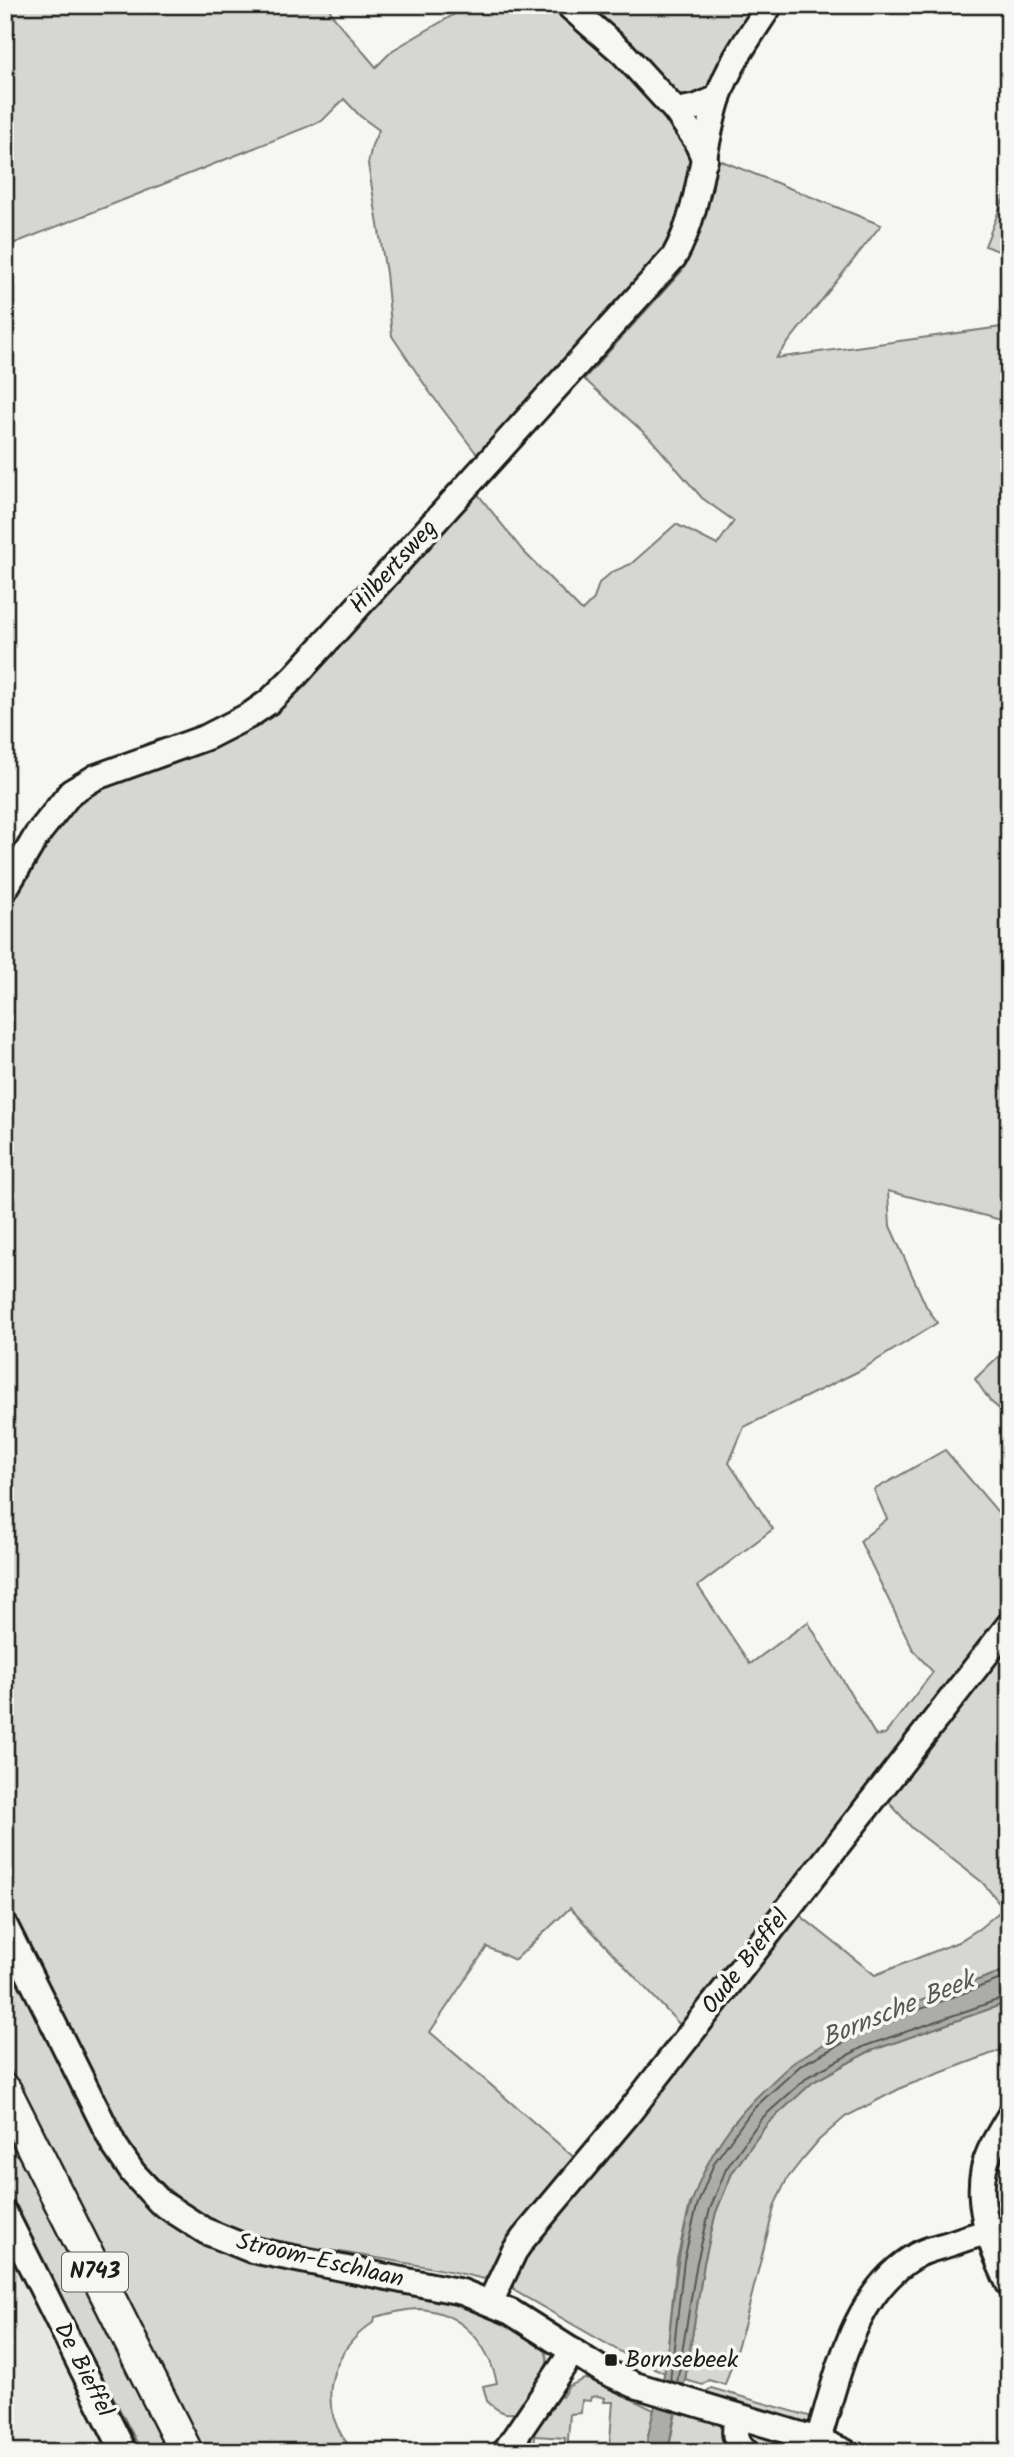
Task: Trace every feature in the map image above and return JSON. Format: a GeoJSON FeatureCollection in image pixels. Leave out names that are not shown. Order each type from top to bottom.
{"type":"FeatureCollection","features":[{"type":"Feature","properties":{"kind":"main road","name":"N743"},"geometry":{"type":"LineString","coordinates":[[5,2091],[186,2452]]}},
{"type":"Feature","properties":{"kind":"street"},"geometry":{"type":"LineString","coordinates":[[568,5],[623,53],[676,111],[696,140],[705,160]]}},
{"type":"Feature","properties":{"kind":"street","name":"Hilbertsweg"},"geometry":{"type":"LineString","coordinates":[[5,889],[37,835],[71,792],[96,777],[207,737],[250,715],[270,701],[674,257],[685,238],[693,215],[718,98],[733,65],[770,5]]}},
{"type":"Feature","properties":{"kind":"street"},"geometry":{"type":"LineString","coordinates":[[676,111],[697,107],[718,98]]}},
{"type":"Feature","properties":{"kind":"street","name":"Oude Bieffel"},"geometry":{"type":"LineString","coordinates":[[490,2303],[523,2239],[627,2115],[1009,1625]]}},
{"type":"Feature","properties":{"kind":"street","name":"Stroom-Eschlaan"},"geometry":{"type":"LineString","coordinates":[[5,1926],[114,2145],[133,2173],[160,2202],[205,2231],[252,2250],[462,2292],[511,2312],[602,2370],[653,2391],[818,2440],[845,2452]]}},
{"type":"Feature","properties":{"kind":"street"},"geometry":{"type":"LineString","coordinates":[[1009,2118],[988,2153],[981,2190],[998,2230],[1009,2284]]}},
{"type":"Feature","properties":{"kind":"street","name":"De Bieffel"},"geometry":{"type":"LineString","coordinates":[[5,2214],[120,2444],[121,2452]]}},
{"type":"Feature","properties":{"kind":"street"},"geometry":{"type":"LineString","coordinates":[[818,2440],[852,2334],[864,2309],[891,2274],[917,2255],[998,2230]]}},
{"type":"Feature","properties":{"kind":"street"},"geometry":{"type":"LineString","coordinates":[[505,2452],[573,2351]]}},
{"type":"Feature","properties":{"kind":"street"},"geometry":{"type":"LineString","coordinates":[[737,2416],[734,2433],[738,2445],[746,2452]]}},
{"type":"Feature","properties":{"kind":"shaded area"},"geometry":{"type":"Polygon","coordinates":[[[11,5],[327,5],[335,19],[376,67],[393,50],[455,14],[477,5],[559,5],[625,67],[671,119],[699,163],[680,242],[483,462],[431,394],[392,336],[386,273],[368,164],[379,130],[360,116],[344,99],[322,121],[5,247],[5,8],[11,5]]]}},
{"type":"Feature","properties":{"kind":"shaded area"},"geometry":{"type":"Polygon","coordinates":[[[580,5],[765,5],[713,93],[674,102],[580,5]]]}},
{"type":"Feature","properties":{"kind":"shaded area"},"geometry":{"type":"Polygon","coordinates":[[[717,159],[881,225],[776,358],[1009,326],[1009,1222],[888,1191],[890,1226],[926,1306],[937,1323],[859,1371],[744,1427],[729,1463],[773,1529],[698,1586],[750,1664],[808,1622],[876,1736],[885,1734],[933,1672],[913,1650],[860,1541],[887,1519],[874,1490],[945,1450],[1009,1525],[1009,1613],[683,2028],[570,1908],[515,1960],[487,1947],[430,2032],[577,2160],[555,2189],[516,2228],[494,2271],[484,2279],[251,2234],[212,2220],[171,2192],[130,2148],[5,1905],[5,912],[62,814],[84,792],[199,748],[358,621],[477,493],[523,551],[582,611],[594,599],[599,583],[612,572],[631,564],[676,524],[717,545],[734,521],[702,498],[650,438],[584,379],[682,271],[696,242],[712,191],[717,159]]]}},
{"type":"Feature","properties":{"kind":"shaded area"},"geometry":{"type":"Polygon","coordinates":[[[1009,185],[1009,255],[985,246],[1009,185]]]}},
{"type":"Feature","properties":{"kind":"shaded area"},"geometry":{"type":"Polygon","coordinates":[[[1009,1346],[1009,1417],[990,1401],[975,1379],[1009,1346]]]}},
{"type":"Feature","properties":{"kind":"shaded area"},"geometry":{"type":"Polygon","coordinates":[[[1009,1645],[1009,1969],[915,2003],[857,2028],[690,2204],[677,2259],[665,2373],[628,2356],[515,2291],[512,2279],[527,2247],[797,1913],[875,1975],[958,1942],[1004,1908],[982,1882],[912,1828],[887,1800],[1009,1645]]]}},
{"type":"Feature","properties":{"kind":"shaded area"},"geometry":{"type":"Polygon","coordinates":[[[5,1943],[174,2224],[478,2305],[543,2345],[547,2358],[546,2367],[521,2406],[512,2413],[505,2413],[487,2401],[483,2386],[497,2383],[487,2355],[471,2332],[448,2316],[434,2311],[408,2310],[375,2317],[374,2322],[358,2334],[346,2349],[337,2365],[330,2400],[342,2436],[355,2452],[201,2452],[5,2059],[5,1943]]]}},
{"type":"Feature","properties":{"kind":"shaded area"},"geometry":{"type":"Polygon","coordinates":[[[1009,2002],[1009,2059],[1001,2050],[903,2087],[845,2117],[819,2140],[787,2179],[775,2204],[744,2326],[725,2385],[709,2380],[703,2385],[685,2380],[704,2263],[716,2212],[732,2173],[767,2124],[813,2082],[868,2052],[1009,2002]]]}},
{"type":"Feature","properties":{"kind":"shaded area"},"geometry":{"type":"Polygon","coordinates":[[[5,2118],[172,2452],[142,2452],[5,2191],[5,2118]]]}},
{"type":"Feature","properties":{"kind":"shaded area"},"geometry":{"type":"Polygon","coordinates":[[[5,2191],[43,2264],[142,2452],[5,2452],[5,2191]]]}},
{"type":"Feature","properties":{"kind":"shaded area"},"geometry":{"type":"Polygon","coordinates":[[[584,2379],[592,2380],[654,2410],[645,2452],[609,2452],[613,2402],[604,2402],[605,2398],[598,2396],[591,2397],[590,2401],[582,2400],[581,2413],[570,2414],[567,2452],[564,2452],[565,2438],[535,2436],[534,2452],[523,2452],[522,2445],[556,2393],[562,2397],[569,2386],[584,2379]]]}},
{"type":"Feature","properties":{"kind":"shaded area"},"geometry":{"type":"Polygon","coordinates":[[[711,2388],[809,2416],[811,2421],[806,2423],[709,2394],[707,2391],[711,2388]]]}},
{"type":"Feature","properties":{"kind":"shaded area"},"geometry":{"type":"Polygon","coordinates":[[[676,2412],[721,2424],[730,2452],[707,2445],[695,2452],[668,2452],[676,2412]]]}},
{"type":"Feature","properties":{"kind":"shaded area"},"geometry":{"type":"Polygon","coordinates":[[[742,2429],[829,2452],[764,2452],[750,2445],[742,2429]]]}},
{"type":"Feature","properties":{"kind":"water","name":"Bornsche Beek"},"geometry":{"type":"Polygon","coordinates":[[[1009,1969],[1009,2002],[868,2052],[813,2082],[767,2124],[732,2173],[716,2212],[704,2263],[685,2380],[674,2417],[668,2452],[645,2452],[664,2374],[674,2289],[688,2217],[699,2183],[715,2150],[737,2118],[786,2069],[823,2044],[901,2008],[1009,1969]]]}},
{"type":"Feature","properties":{"kind":"place","name":"Bornsebeek"},"geometry":{"type":"Point","coordinates":[611,2360]}}]}
